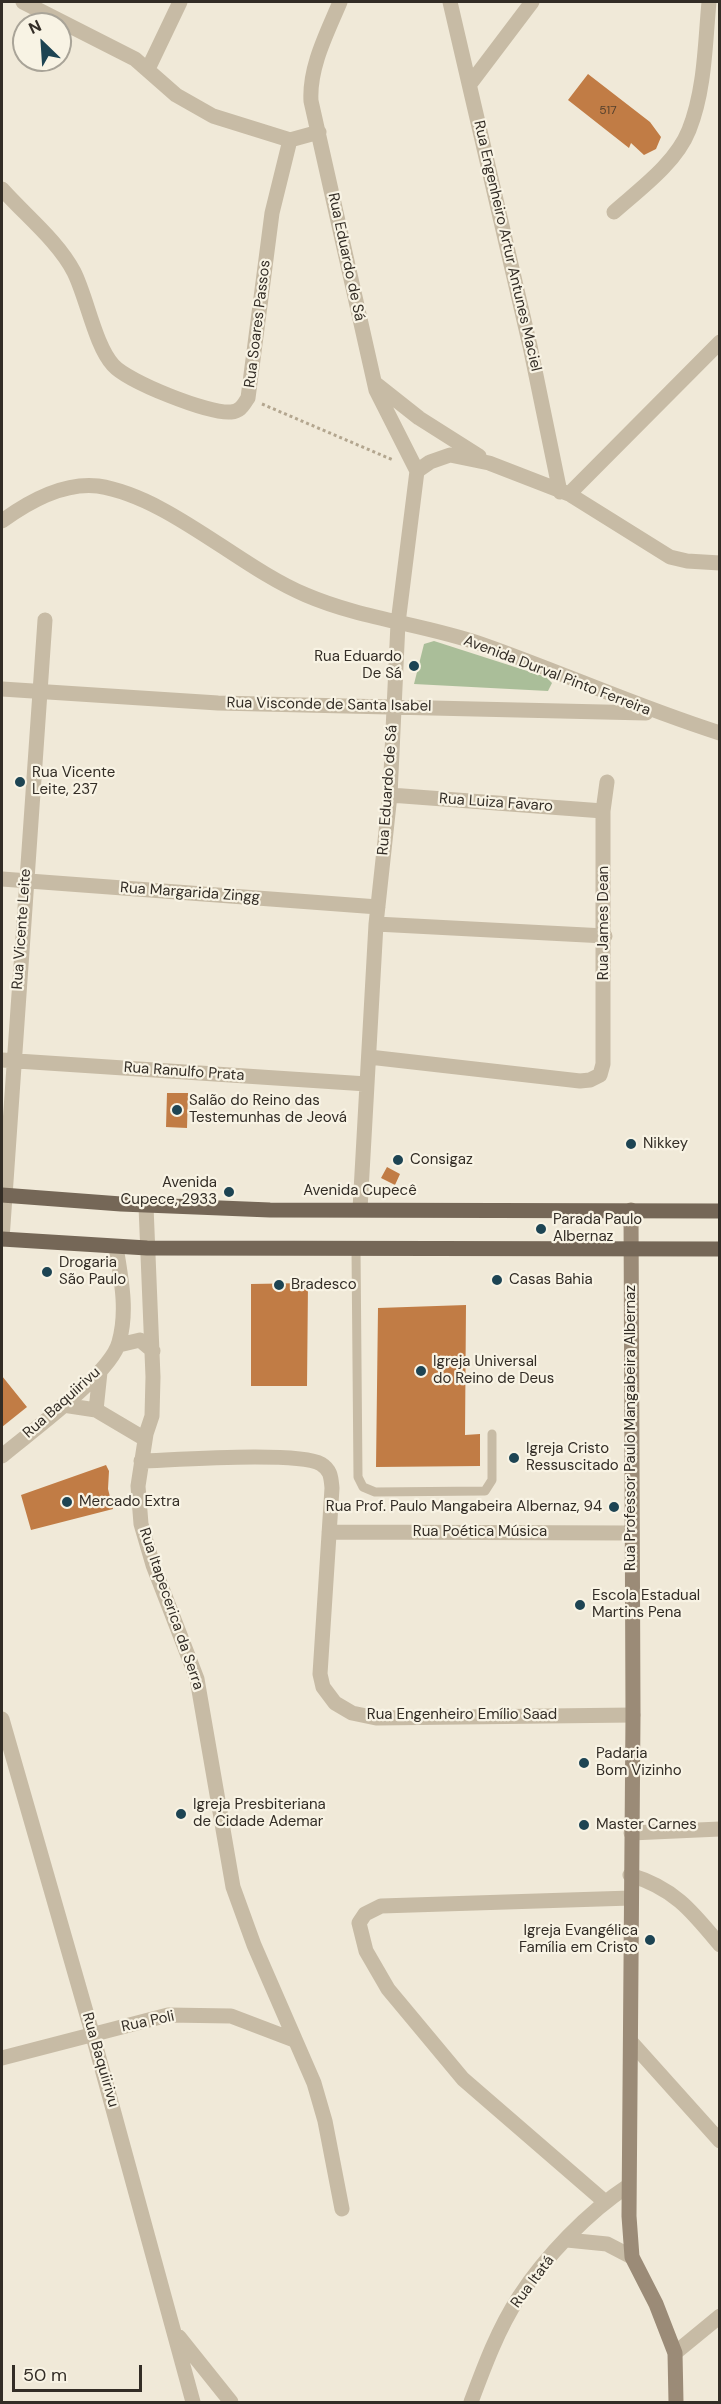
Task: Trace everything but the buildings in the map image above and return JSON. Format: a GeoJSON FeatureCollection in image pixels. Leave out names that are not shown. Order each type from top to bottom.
{"type":"FeatureCollection","features":[{"type":"Feature","properties":{"kind":"main road","name":"Avenida Cupecê"},"geometry":{"type":"LineString","coordinates":[[3,1195],[146,1206],[270,1210],[720,1211]]}},
{"type":"Feature","properties":{"kind":"main road"},"geometry":{"type":"LineString","coordinates":[[2,1239],[147,1248],[720,1249]]}},
{"type":"Feature","properties":{"kind":"street"},"geometry":{"type":"LineString","coordinates":[[23,2],[104,41],[148,69],[176,95],[213,116],[290,140],[319,132]]}},
{"type":"Feature","properties":{"kind":"street"},"geometry":{"type":"LineString","coordinates":[[148,69],[180,2]]}},
{"type":"Feature","properties":{"kind":"street","name":"Rua Eduardo de Sá"},"geometry":{"type":"LineString","coordinates":[[340,2],[310,86],[311,101],[374,382],[417,471],[398,623],[390,795],[376,924],[360,1209]]}},
{"type":"Feature","properties":{"kind":"street","name":"Rua Engenheiro Artur Antunes Maciel"},"geometry":{"type":"LineString","coordinates":[[450,2],[564,493]]}},
{"type":"Feature","properties":{"kind":"street"},"geometry":{"type":"LineString","coordinates":[[470,84],[532,2]]}},
{"type":"Feature","properties":{"kind":"street"},"geometry":{"type":"LineString","coordinates":[[615,212],[678,149],[688,131],[700,89],[709,2]]}},
{"type":"Feature","properties":{"kind":"street","name":"Rua Soares Passos"},"geometry":{"type":"LineString","coordinates":[[2,189],[69,263],[108,359],[121,373],[178,398],[222,411],[240,409],[248,398],[272,213],[290,140]]}},
{"type":"Feature","properties":{"kind":"street"},"geometry":{"type":"LineString","coordinates":[[564,493],[720,342]]}},
{"type":"Feature","properties":{"kind":"street"},"geometry":{"type":"LineString","coordinates":[[374,382],[418,418],[489,463]]}},
{"type":"Feature","properties":{"kind":"street"},"geometry":{"type":"LineString","coordinates":[[417,471],[430,462],[450,455],[489,463],[564,493],[670,557],[687,561],[720,563]]}},
{"type":"Feature","properties":{"kind":"street","name":"Avenida Durval Pinto Ferreira"},"geometry":{"type":"LineString","coordinates":[[2,521],[45,497],[71,486],[106,488],[148,504],[223,546],[284,585],[352,612],[479,644],[656,713],[720,733]]}},
{"type":"Feature","properties":{"kind":"street","name":"Rua Vicente Leite"},"geometry":{"type":"LineString","coordinates":[[2,1239],[8,1060],[26,881],[45,620]]}},
{"type":"Feature","properties":{"kind":"street","name":"Rua Visconde de Santa Isabel"},"geometry":{"type":"LineString","coordinates":[[2,689],[218,703],[656,713]]}},
{"type":"Feature","properties":{"kind":"street","name":"Rua James Dean"},"geometry":{"type":"LineString","coordinates":[[369,1057],[580,1081],[597,1077],[603,1064],[605,936],[603,811],[608,782]]}},
{"type":"Feature","properties":{"kind":"street","name":"Rua Luiza Favaro"},"geometry":{"type":"LineString","coordinates":[[390,795],[603,811]]}},
{"type":"Feature","properties":{"kind":"street","name":"Rua Margarida Zingg"},"geometry":{"type":"LineString","coordinates":[[2,879],[378,907]]}},
{"type":"Feature","properties":{"kind":"street"},"geometry":{"type":"LineString","coordinates":[[376,924],[605,936]]}},
{"type":"Feature","properties":{"kind":"street","name":"Rua Ranulfo Prata"},"geometry":{"type":"LineString","coordinates":[[8,1060],[367,1084]]}},
{"type":"Feature","properties":{"kind":"street","name":"Rua Itapecerica da Serra"},"geometry":{"type":"LineString","coordinates":[[146,1206],[153,1351],[152,1416],[145,1439],[138,1486],[141,1524],[153,1565],[197,1679],[233,1887],[254,1945],[314,2083],[326,2121],[342,2209]]}},
{"type":"Feature","properties":{"kind":"street","name":"Rua Professor Paulo Mangabeira Albernaz"},"geometry":{"type":"LineString","coordinates":[[630,1210],[633,1715],[630,1875],[632,2043],[628,2186],[632,2257]]}},
{"type":"Feature","properties":{"kind":"street","name":"Rua Baquiirivu"},"geometry":{"type":"LineString","coordinates":[[2,1456],[100,1372],[119,1345],[124,1309],[116,1247]]}},
{"type":"Feature","properties":{"kind":"street"},"geometry":{"type":"LineString","coordinates":[[119,1345],[140,1340],[153,1351]]}},
{"type":"Feature","properties":{"kind":"street"},"geometry":{"type":"LineString","coordinates":[[96,1410],[100,1372]]}},
{"type":"Feature","properties":{"kind":"street"},"geometry":{"type":"LineString","coordinates":[[63,1405],[96,1410],[145,1439]]}},
{"type":"Feature","properties":{"kind":"street","name":"Rua Engenheiro Emílio Saad"},"geometry":{"type":"LineString","coordinates":[[141,1461],[294,1458],[320,1464],[331,1476],[319,1666],[327,1695],[335,1703],[361,1716],[376,1718],[633,1715]]}},
{"type":"Feature","properties":{"kind":"street","name":"Rua Poética Música"},"geometry":{"type":"LineString","coordinates":[[329,1532],[632,1533]]}},
{"type":"Feature","properties":{"kind":"street","name":"Rua Baquiirivu"},"geometry":{"type":"LineString","coordinates":[[2,1719],[93,2036],[193,2403]]}},
{"type":"Feature","properties":{"kind":"street"},"geometry":{"type":"LineString","coordinates":[[631,1833],[720,1829]]}},
{"type":"Feature","properties":{"kind":"street"},"geometry":{"type":"LineString","coordinates":[[630,1875],[654,1882],[671,1893],[720,1945]]}},
{"type":"Feature","properties":{"kind":"street"},"geometry":{"type":"LineString","coordinates":[[604,2202],[463,2079],[388,1989],[366,1951],[359,1928],[361,1918],[373,1909],[391,1906],[631,1898]]}},
{"type":"Feature","properties":{"kind":"street","name":"Rua Poli"},"geometry":{"type":"LineString","coordinates":[[2,2058],[168,2015],[231,2016],[294,2040]]}},
{"type":"Feature","properties":{"kind":"street"},"geometry":{"type":"LineString","coordinates":[[632,2043],[720,2141]]}},
{"type":"Feature","properties":{"kind":"street","name":"Rua Itatá"},"geometry":{"type":"LineString","coordinates":[[471,2403],[487,2360],[518,2298],[541,2267],[604,2202],[628,2186]]}},
{"type":"Feature","properties":{"kind":"street"},"geometry":{"type":"LineString","coordinates":[[567,2240],[607,2244],[632,2257],[656,2304],[675,2353],[676,2403]]}},
{"type":"Feature","properties":{"kind":"street"},"geometry":{"type":"LineString","coordinates":[[675,2353],[720,2316]]}},
{"type":"Feature","properties":{"kind":"street"},"geometry":{"type":"LineString","coordinates":[[175,2332],[231,2403]]}},
{"type":"Feature","properties":{"kind":"lane"},"geometry":{"type":"LineString","coordinates":[[356,1249],[358,1477],[363,1487],[375,1492],[485,1491],[492,1480],[492,1434]]}},
{"type":"Feature","properties":{"kind":"path"},"geometry":{"type":"LineString","coordinates":[[248,398],[417,471]]}},
{"type":"Feature","properties":{"kind":"green space"},"geometry":{"type":"Polygon","coordinates":[[[434,641],[546,677],[552,683],[548,691],[414,684],[424,644],[434,641]]]}},
{"type":"Feature","properties":{"kind":"place","name":"Rua Eduardo De Sá"},"geometry":{"type":"Point","coordinates":[414,666]}},
{"type":"Feature","properties":{"kind":"place","name":"Rua Vicente Leite, 237"},"geometry":{"type":"Point","coordinates":[20,782]}},
{"type":"Feature","properties":{"kind":"place","name":"Salão do Reino das Testemunhas de Jeová"},"geometry":{"type":"Point","coordinates":[177,1110]}},
{"type":"Feature","properties":{"kind":"place","name":"Nikkey"},"geometry":{"type":"Point","coordinates":[631,1144]}},
{"type":"Feature","properties":{"kind":"place","name":"Consigaz"},"geometry":{"type":"Point","coordinates":[398,1160]}},
{"type":"Feature","properties":{"kind":"place","name":"Avenida Cupece, 2933"},"geometry":{"type":"Point","coordinates":[229,1192]}},
{"type":"Feature","properties":{"kind":"place","name":"Parada Paulo Albernaz"},"geometry":{"type":"Point","coordinates":[541,1229]}},
{"type":"Feature","properties":{"kind":"place","name":"Drogaria São Paulo"},"geometry":{"type":"Point","coordinates":[47,1272]}},
{"type":"Feature","properties":{"kind":"place","name":"Casas Bahia"},"geometry":{"type":"Point","coordinates":[497,1280]}},
{"type":"Feature","properties":{"kind":"place","name":"Bradesco"},"geometry":{"type":"Point","coordinates":[279,1285]}},
{"type":"Feature","properties":{"kind":"place","name":"Igreja Universal do Reino de Deus"},"geometry":{"type":"Point","coordinates":[421,1371]}},
{"type":"Feature","properties":{"kind":"place","name":"Igreja Cristo Ressuscitado"},"geometry":{"type":"Point","coordinates":[514,1458]}},
{"type":"Feature","properties":{"kind":"place","name":"Mercado Extra"},"geometry":{"type":"Point","coordinates":[67,1502]}},
{"type":"Feature","properties":{"kind":"place","name":"Rua Prof. Paulo Mangabeira Albernaz, 94"},"geometry":{"type":"Point","coordinates":[614,1507]}},
{"type":"Feature","properties":{"kind":"place","name":"Escola Estadual Martins Pena"},"geometry":{"type":"Point","coordinates":[580,1605]}},
{"type":"Feature","properties":{"kind":"place","name":"Padaria Bom Vizinho"},"geometry":{"type":"Point","coordinates":[584,1763]}},
{"type":"Feature","properties":{"kind":"place","name":"Igreja Presbiteriana de Cidade Ademar"},"geometry":{"type":"Point","coordinates":[181,1814]}},
{"type":"Feature","properties":{"kind":"place","name":"Master Carnes"},"geometry":{"type":"Point","coordinates":[584,1825]}},
{"type":"Feature","properties":{"kind":"place","name":"Igreja Evangélica Família em Cristo"},"geometry":{"type":"Point","coordinates":[650,1940]}}]}
